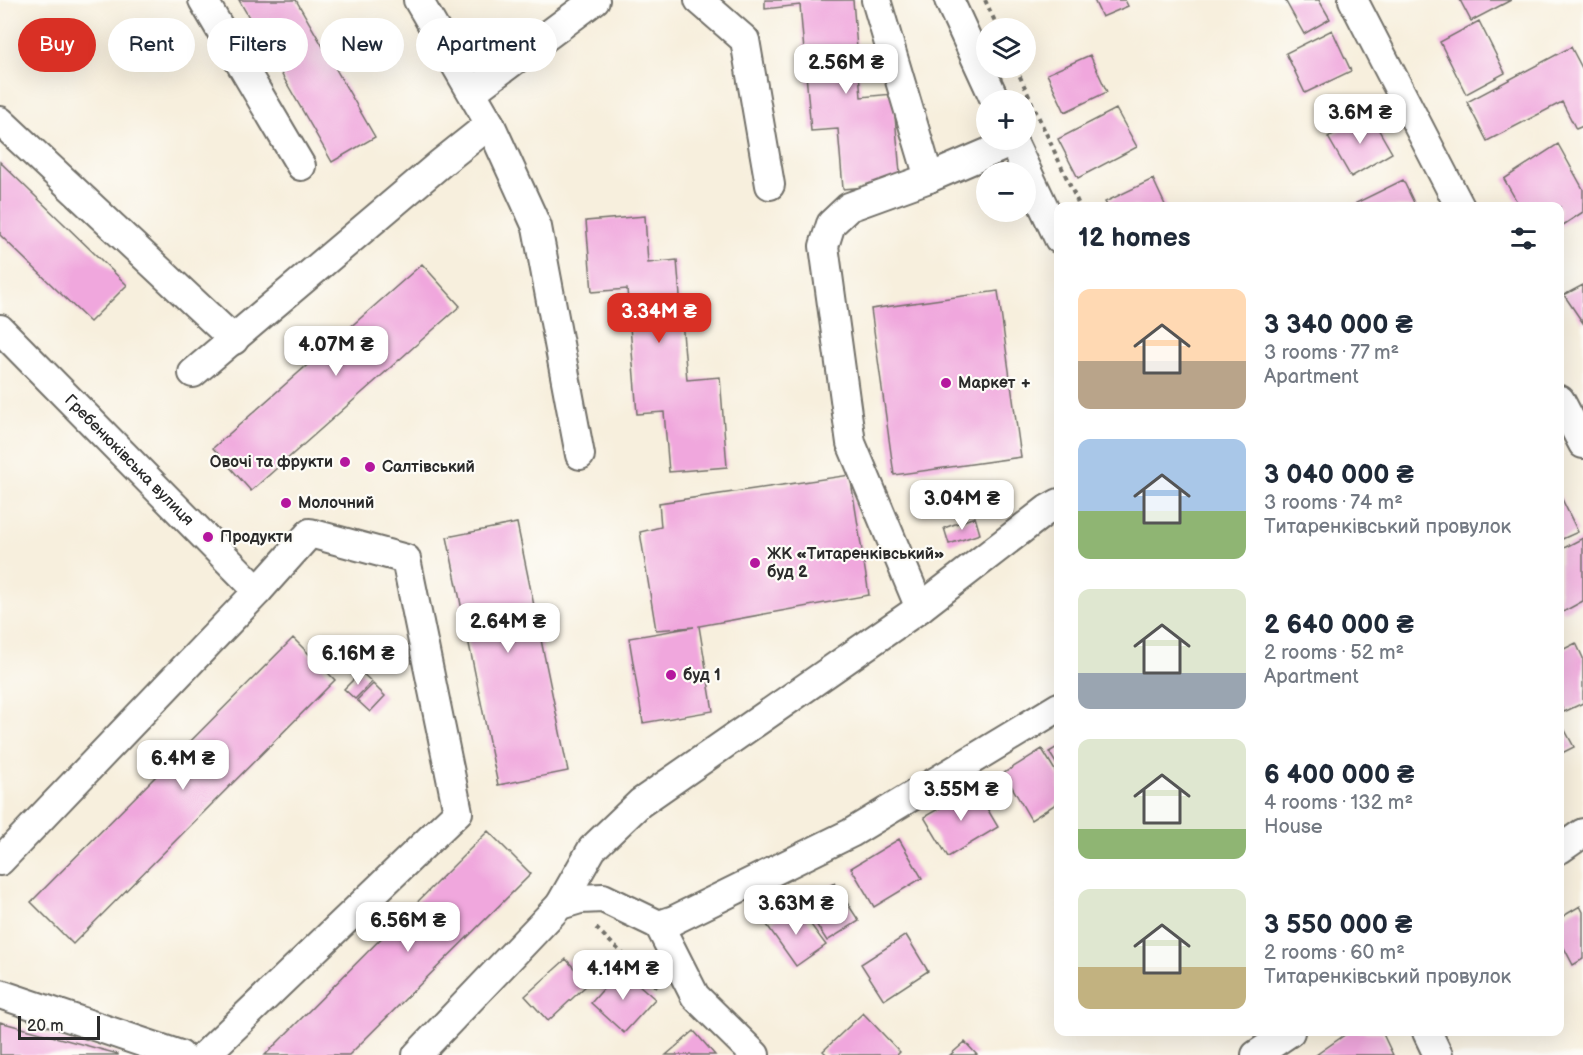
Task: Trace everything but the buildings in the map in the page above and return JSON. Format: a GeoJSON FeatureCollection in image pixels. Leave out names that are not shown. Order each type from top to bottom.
{"type":"FeatureCollection","features":[{"type":"Feature","properties":{"kind":"street"},"geometry":{"type":"LineString","coordinates":[[203,0],[301,166]]}},
{"type":"Feature","properties":{"kind":"street"},"geometry":{"type":"LineString","coordinates":[[418,0],[490,124],[537,227],[580,454]]}},
{"type":"Feature","properties":{"kind":"street"},"geometry":{"type":"LineString","coordinates":[[472,92],[595,0]]}},
{"type":"Feature","properties":{"kind":"street"},"geometry":{"type":"LineString","coordinates":[[699,0],[745,40],[770,185]]}},
{"type":"Feature","properties":{"kind":"street"},"geometry":{"type":"LineString","coordinates":[[876,0],[929,178]]}},
{"type":"Feature","properties":{"kind":"street"},"geometry":{"type":"LineString","coordinates":[[950,0],[990,90]]}},
{"type":"Feature","properties":{"kind":"street"},"geometry":{"type":"LineString","coordinates":[[1353,0],[1457,202]]}},
{"type":"Feature","properties":{"kind":"street"},"geometry":{"type":"LineString","coordinates":[[0,121],[234,340]]}},
{"type":"Feature","properties":{"kind":"street"},"geometry":{"type":"LineString","coordinates":[[193,373],[490,124]]}},
{"type":"Feature","properties":{"kind":"street"},"geometry":{"type":"LineString","coordinates":[[920,608],[851,443],[824,246],[831,224],[849,207],[929,178],[993,150]]}},
{"type":"Feature","properties":{"kind":"street"},"geometry":{"type":"LineString","coordinates":[[1017,150],[1054,228]]}},
{"type":"Feature","properties":{"kind":"street","name":"Гребенюківська вулиця"},"geometry":{"type":"LineString","coordinates":[[0,328],[258,591]]}},
{"type":"Feature","properties":{"kind":"street"},"geometry":{"type":"LineString","coordinates":[[1564,408],[1583,444]]}},
{"type":"Feature","properties":{"kind":"street"},"geometry":{"type":"LineString","coordinates":[[417,1055],[564,903],[592,849],[640,803],[920,608],[1054,506]]}},
{"type":"Feature","properties":{"kind":"street"},"geometry":{"type":"LineString","coordinates":[[0,861],[258,591],[310,533],[406,559],[458,812],[205,1055]]}},
{"type":"Feature","properties":{"kind":"street"},"geometry":{"type":"LineString","coordinates":[[659,925],[674,920],[851,832],[1054,710]]}},
{"type":"Feature","properties":{"kind":"street"},"geometry":{"type":"LineString","coordinates":[[1564,846],[1583,833]]}},
{"type":"Feature","properties":{"kind":"street"},"geometry":{"type":"LineString","coordinates":[[564,903],[580,899],[603,898],[659,925],[695,996],[754,1055]]}},
{"type":"Feature","properties":{"kind":"street"},"geometry":{"type":"LineString","coordinates":[[0,994],[180,1055]]}},
{"type":"Feature","properties":{"kind":"street"},"geometry":{"type":"LineString","coordinates":[[1256,1055],[1284,1036]]}},
{"type":"Feature","properties":{"kind":"street"},"geometry":{"type":"LineString","coordinates":[[1429,1036],[1438,1055]]}},
{"type":"Feature","properties":{"kind":"path"},"geometry":{"type":"LineString","coordinates":[[985,0],[993,18]]}},
{"type":"Feature","properties":{"kind":"path"},"geometry":{"type":"LineString","coordinates":[[1021,78],[1078,202]]}},
{"type":"Feature","properties":{"kind":"path"},"geometry":{"type":"LineString","coordinates":[[564,903],[660,991]]}},
{"type":"Feature","properties":{"kind":"place","name":"Маркет +"},"geometry":{"type":"Point","coordinates":[946,383]}},
{"type":"Feature","properties":{"kind":"place","name":"Овочі та фрукти"},"geometry":{"type":"Point","coordinates":[345,462]}},
{"type":"Feature","properties":{"kind":"place","name":"Салтівський"},"geometry":{"type":"Point","coordinates":[370,467]}},
{"type":"Feature","properties":{"kind":"place","name":"Молочний"},"geometry":{"type":"Point","coordinates":[286,503]}},
{"type":"Feature","properties":{"kind":"place","name":"Продукти"},"geometry":{"type":"Point","coordinates":[208,537]}},
{"type":"Feature","properties":{"kind":"place","name":"ЖК «Титаренківський» буд 2"},"geometry":{"type":"Point","coordinates":[755,563]}},
{"type":"Feature","properties":{"kind":"place","name":"буд 1"},"geometry":{"type":"Point","coordinates":[671,675]}}]}
